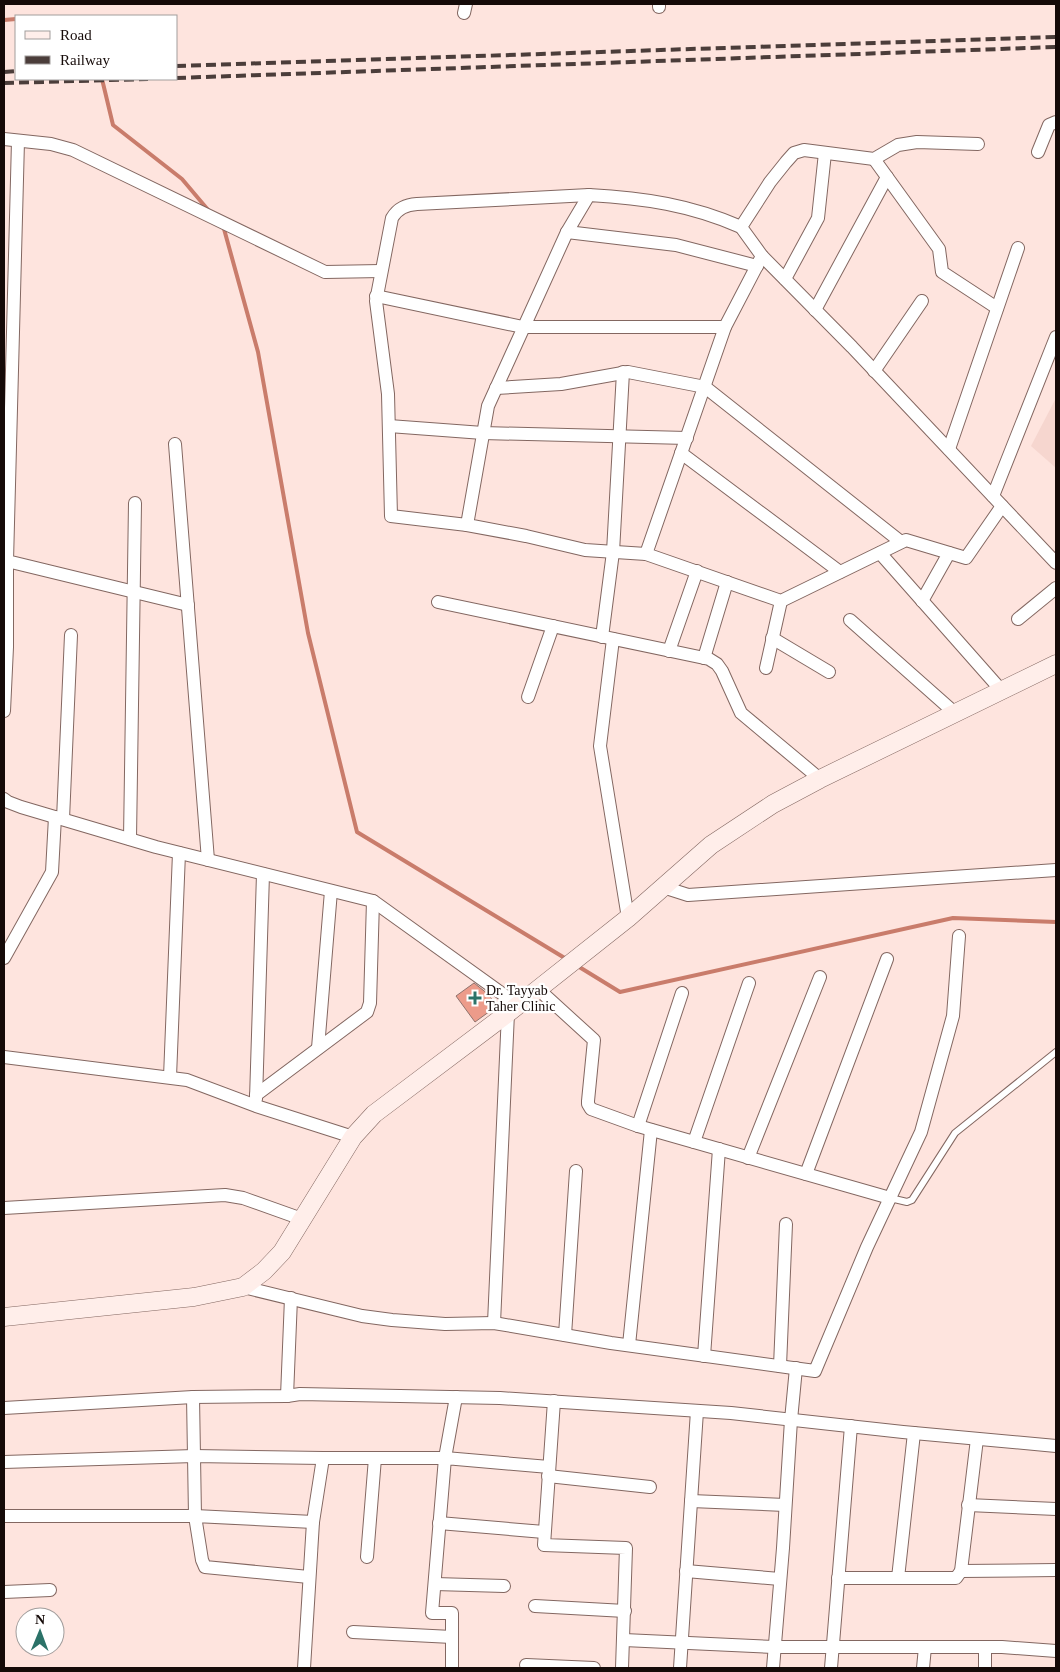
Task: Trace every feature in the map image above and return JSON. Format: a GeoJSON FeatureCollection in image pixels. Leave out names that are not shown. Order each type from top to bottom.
{"type":"FeatureCollection","features":[{"type":"Feature","properties":{"kind":"street"},"geometry":{"type":"LineString","coordinates":[[1038,152],[1050,125],[1056,122]]}},
{"type":"Feature","properties":{"kind":"street"},"geometry":{"type":"LineString","coordinates":[[4,140],[51,144],[73,150],[325,272],[381,271]]}},
{"type":"Feature","properties":{"kind":"street"},"geometry":{"type":"LineString","coordinates":[[4,711],[9,342],[18,141]]}},
{"type":"Feature","properties":{"kind":"street"},"geometry":{"type":"LineString","coordinates":[[741,227],[770,182],[794,153],[804,150],[874,159],[898,145],[917,142],[978,144]]}},
{"type":"Feature","properties":{"kind":"street"},"geometry":{"type":"LineString","coordinates":[[786,279],[818,218],[825,153]]}},
{"type":"Feature","properties":{"kind":"street"},"geometry":{"type":"LineString","coordinates":[[874,159],[939,250],[942,272],[997,308]]}},
{"type":"Feature","properties":{"kind":"street"},"geometry":{"type":"LineString","coordinates":[[815,310],[887,177]]}},
{"type":"Feature","properties":{"kind":"street"},"geometry":{"type":"LineString","coordinates":[[467,524],[488,406],[567,232],[589,195]]}},
{"type":"Feature","properties":{"kind":"street"},"geometry":{"type":"LineString","coordinates":[[759,261],[741,227],[721,218],[656,200],[589,195],[408,205],[396,211],[392,218],[376,296],[388,394],[391,516],[467,524],[586,550],[646,554],[780,601],[906,540],[966,558],[997,501],[1056,337]]}},
{"type":"Feature","properties":{"kind":"street"},"geometry":{"type":"LineString","coordinates":[[567,232],[676,245],[759,261],[786,279],[1056,563]]}},
{"type":"Feature","properties":{"kind":"street"},"geometry":{"type":"LineString","coordinates":[[948,449],[1018,248]]}},
{"type":"Feature","properties":{"kind":"street"},"geometry":{"type":"LineString","coordinates":[[646,554],[725,327],[759,261]]}},
{"type":"Feature","properties":{"kind":"street"},"geometry":{"type":"LineString","coordinates":[[376,296],[523,326],[725,327]]}},
{"type":"Feature","properties":{"kind":"street"},"geometry":{"type":"LineString","coordinates":[[874,371],[922,301]]}},
{"type":"Feature","properties":{"kind":"street"},"geometry":{"type":"LineString","coordinates":[[496,388],[562,384],[623,372],[705,387],[901,542]]}},
{"type":"Feature","properties":{"kind":"street"},"geometry":{"type":"LineString","coordinates":[[623,372],[621,436],[600,746],[628,918]]}},
{"type":"Feature","properties":{"kind":"street"},"geometry":{"type":"LineString","coordinates":[[389,426],[484,433],[687,438]]}},
{"type":"Feature","properties":{"kind":"street"},"geometry":{"type":"LineString","coordinates":[[175,444],[208,860]]}},
{"type":"Feature","properties":{"kind":"street"},"geometry":{"type":"LineString","coordinates":[[681,453],[840,572]]}},
{"type":"Feature","properties":{"kind":"street"},"geometry":{"type":"LineString","coordinates":[[130,839],[135,503]]}},
{"type":"Feature","properties":{"kind":"street"},"geometry":{"type":"LineString","coordinates":[[880,553],[1001,690]]}},
{"type":"Feature","properties":{"kind":"street"},"geometry":{"type":"LineString","coordinates":[[922,601],[949,553]]}},
{"type":"Feature","properties":{"kind":"street"},"geometry":{"type":"LineString","coordinates":[[5,561],[188,605]]}},
{"type":"Feature","properties":{"kind":"street"},"geometry":{"type":"LineString","coordinates":[[669,651],[697,572]]}},
{"type":"Feature","properties":{"kind":"street"},"geometry":{"type":"LineString","coordinates":[[704,658],[727,582]]}},
{"type":"Feature","properties":{"kind":"street"},"geometry":{"type":"LineString","coordinates":[[1018,619],[1056,588]]}},
{"type":"Feature","properties":{"kind":"street"},"geometry":{"type":"LineString","coordinates":[[766,668],[780,601]]}},
{"type":"Feature","properties":{"kind":"street"},"geometry":{"type":"LineString","coordinates":[[438,602],[704,658],[717,664],[722,671],[740,713],[820,779]]}},
{"type":"Feature","properties":{"kind":"street"},"geometry":{"type":"LineString","coordinates":[[850,620],[956,714]]}},
{"type":"Feature","properties":{"kind":"street"},"geometry":{"type":"LineString","coordinates":[[528,697],[552,626]]}},
{"type":"Feature","properties":{"kind":"street"},"geometry":{"type":"LineString","coordinates":[[4,958],[52,872],[59,818],[71,635]]}},
{"type":"Feature","properties":{"kind":"street"},"geometry":{"type":"LineString","coordinates":[[772,638],[829,672]]}},
{"type":"Feature","properties":{"kind":"street"},"geometry":{"type":"LineString","coordinates":[[243,1287],[282,1252],[353,1136],[374,1114],[513,1009],[628,918],[711,845],[741,823],[820,779],[1056,664]]}},
{"type":"Feature","properties":{"kind":"street"},"geometry":{"type":"LineString","coordinates":[[4,799],[22,808],[179,853],[373,901],[513,1009]]}},
{"type":"Feature","properties":{"kind":"street"},"geometry":{"type":"LineString","coordinates":[[170,1077],[179,853]]}},
{"type":"Feature","properties":{"kind":"street"},"geometry":{"type":"LineString","coordinates":[[663,887],[688,895],[1056,870]]}},
{"type":"Feature","properties":{"kind":"street"},"geometry":{"type":"LineString","coordinates":[[256,1100],[263,874]]}},
{"type":"Feature","properties":{"kind":"street"},"geometry":{"type":"LineString","coordinates":[[318,1048],[331,891]]}},
{"type":"Feature","properties":{"kind":"street"},"geometry":{"type":"LineString","coordinates":[[256,1100],[318,1048],[367,1012],[369,1008],[373,901]]}},
{"type":"Feature","properties":{"kind":"street"},"geometry":{"type":"LineString","coordinates":[[4,1316],[194,1297],[243,1287],[362,1316],[445,1324],[494,1323],[629,1345],[815,1371],[867,1247],[922,1132],[953,1016],[959,936]]}},
{"type":"Feature","properties":{"kind":"street"},"geometry":{"type":"LineString","coordinates":[[806,1174],[887,959]]}},
{"type":"Feature","properties":{"kind":"street"},"geometry":{"type":"LineString","coordinates":[[748,1158],[820,977]]}},
{"type":"Feature","properties":{"kind":"street"},"geometry":{"type":"LineString","coordinates":[[694,1142],[749,983]]}},
{"type":"Feature","properties":{"kind":"street"},"geometry":{"type":"LineString","coordinates":[[538,989],[594,1040],[589,1106],[651,1130],[890,1198]]}},
{"type":"Feature","properties":{"kind":"street"},"geometry":{"type":"LineString","coordinates":[[638,1126],[682,992]]}},
{"type":"Feature","properties":{"kind":"street"},"geometry":{"type":"LineString","coordinates":[[494,1323],[513,1009]]}},
{"type":"Feature","properties":{"kind":"street"},"geometry":{"type":"LineString","coordinates":[[4,1058],[187,1080],[256,1100],[353,1136]]}},
{"type":"Feature","properties":{"kind":"street"},"geometry":{"type":"LineString","coordinates":[[629,1345],[651,1130]]}},
{"type":"Feature","properties":{"kind":"street"},"geometry":{"type":"LineString","coordinates":[[704,1356],[719,1150]]}},
{"type":"Feature","properties":{"kind":"street"},"geometry":{"type":"LineString","coordinates":[[565,1335],[576,1171]]}},
{"type":"Feature","properties":{"kind":"street"},"geometry":{"type":"LineString","coordinates":[[4,1208],[225,1196],[243,1198],[302,1219]]}},
{"type":"Feature","properties":{"kind":"street"},"geometry":{"type":"LineString","coordinates":[[780,1366],[786,1224]]}},
{"type":"Feature","properties":{"kind":"street"},"geometry":{"type":"LineString","coordinates":[[287,1396],[291,1298]]}},
{"type":"Feature","properties":{"kind":"street"},"geometry":{"type":"LineString","coordinates":[[773,1668],[796,1368]]}},
{"type":"Feature","properties":{"kind":"street"},"geometry":{"type":"LineString","coordinates":[[4,1408],[193,1397],[287,1396],[300,1394],[456,1397],[554,1401],[697,1411],[1056,1446]]}},
{"type":"Feature","properties":{"kind":"street"},"geometry":{"type":"LineString","coordinates":[[193,1397],[195,1516],[202,1560],[205,1567],[310,1577]]}},
{"type":"Feature","properties":{"kind":"street"},"geometry":{"type":"LineString","coordinates":[[452,1668],[452,1613],[432,1613],[445,1458],[456,1397]]}},
{"type":"Feature","properties":{"kind":"street"},"geometry":{"type":"LineString","coordinates":[[554,1401],[544,1545],[626,1548],[622,1668]]}},
{"type":"Feature","properties":{"kind":"street"},"geometry":{"type":"LineString","coordinates":[[680,1668],[697,1411]]}},
{"type":"Feature","properties":{"kind":"street"},"geometry":{"type":"LineString","coordinates":[[831,1668],[851,1426]]}},
{"type":"Feature","properties":{"kind":"street"},"geometry":{"type":"LineString","coordinates":[[898,1578],[914,1433]]}},
{"type":"Feature","properties":{"kind":"street"},"geometry":{"type":"LineString","coordinates":[[838,1578],[956,1578],[961,1571],[976,1439]]}},
{"type":"Feature","properties":{"kind":"street"},"geometry":{"type":"LineString","coordinates":[[4,1462],[194,1456],[445,1458],[650,1487]]}},
{"type":"Feature","properties":{"kind":"street"},"geometry":{"type":"LineString","coordinates":[[304,1668],[313,1522],[323,1458]]}},
{"type":"Feature","properties":{"kind":"street"},"geometry":{"type":"LineString","coordinates":[[367,1557],[375,1458]]}},
{"type":"Feature","properties":{"kind":"street"},"geometry":{"type":"LineString","coordinates":[[691,1501],[786,1505]]}},
{"type":"Feature","properties":{"kind":"street"},"geometry":{"type":"LineString","coordinates":[[968,1505],[1056,1509]]}},
{"type":"Feature","properties":{"kind":"street"},"geometry":{"type":"LineString","coordinates":[[4,1516],[195,1516],[313,1522]]}},
{"type":"Feature","properties":{"kind":"street"},"geometry":{"type":"LineString","coordinates":[[439,1523],[544,1532]]}},
{"type":"Feature","properties":{"kind":"street"},"geometry":{"type":"LineString","coordinates":[[961,1571],[1056,1570]]}},
{"type":"Feature","properties":{"kind":"street"},"geometry":{"type":"LineString","coordinates":[[686,1571],[780,1579]]}},
{"type":"Feature","properties":{"kind":"street"},"geometry":{"type":"LineString","coordinates":[[434,1584],[504,1586]]}},
{"type":"Feature","properties":{"kind":"street"},"geometry":{"type":"LineString","coordinates":[[4,1592],[50,1590]]}},
{"type":"Feature","properties":{"kind":"street"},"geometry":{"type":"LineString","coordinates":[[535,1606],[625,1611]]}},
{"type":"Feature","properties":{"kind":"street"},"geometry":{"type":"LineString","coordinates":[[353,1632],[452,1637]]}},
{"type":"Feature","properties":{"kind":"street"},"geometry":{"type":"LineString","coordinates":[[624,1640],[774,1647],[985,1647],[1056,1650]]}},
{"type":"Feature","properties":{"kind":"street"},"geometry":{"type":"LineString","coordinates":[[923,1668],[925,1647]]}},
{"type":"Feature","properties":{"kind":"street"},"geometry":{"type":"LineString","coordinates":[[985,1647],[985,1668]]}},
{"type":"Feature","properties":{"kind":"street"},"geometry":{"type":"LineString","coordinates":[[526,1664],[594,1668]]}},
{"type":"Feature","properties":{"kind":"lane"},"geometry":{"type":"LineString","coordinates":[[890,1198],[907,1202],[912,1200],[955,1133],[1056,1052]]}},
{"type":"Feature","properties":{"kind":"shaded area"},"geometry":{"type":"Polygon","coordinates":[[[1056,398],[1056,468],[1031,446],[1056,398]]]}},
{"type":"Feature","properties":{"kind":"building"},"geometry":{"type":"Polygon","coordinates":[[[474,983],[488,994],[497,1006],[475,1022],[456,996],[474,983]]]}},
{"type":"Feature","properties":{"kind":"waterway"},"geometry":{"type":"LineString","coordinates":[[4,20],[15,19]]}},
{"type":"Feature","properties":{"kind":"waterway"},"geometry":{"type":"LineString","coordinates":[[102,80],[113,125],[182,179],[209,211]]}},
{"type":"Feature","properties":{"kind":"waterway"},"geometry":{"type":"LineString","coordinates":[[222,226],[258,352],[308,633],[357,832],[568,960]]}},
{"type":"Feature","properties":{"kind":"waterway"},"geometry":{"type":"LineString","coordinates":[[576,965],[620,992],[953,918],[1056,922]]}},
{"type":"Feature","properties":{"kind":"railway"},"geometry":{"type":"LineString","coordinates":[[178,66],[1056,37]]}},
{"type":"Feature","properties":{"kind":"railway"},"geometry":{"type":"LineString","coordinates":[[178,78],[1056,47]]}},
{"type":"Feature","properties":{"kind":"railway"},"geometry":{"type":"LineString","coordinates":[[4,72],[15,71]]}},
{"type":"Feature","properties":{"kind":"railway"},"geometry":{"type":"LineString","coordinates":[[4,83],[112,80]]}},
{"type":"Feature","properties":{"kind":"place","name":"Dr. Tayyab Taher Clinic"},"geometry":{"type":"Point","coordinates":[475,998]}}]}
